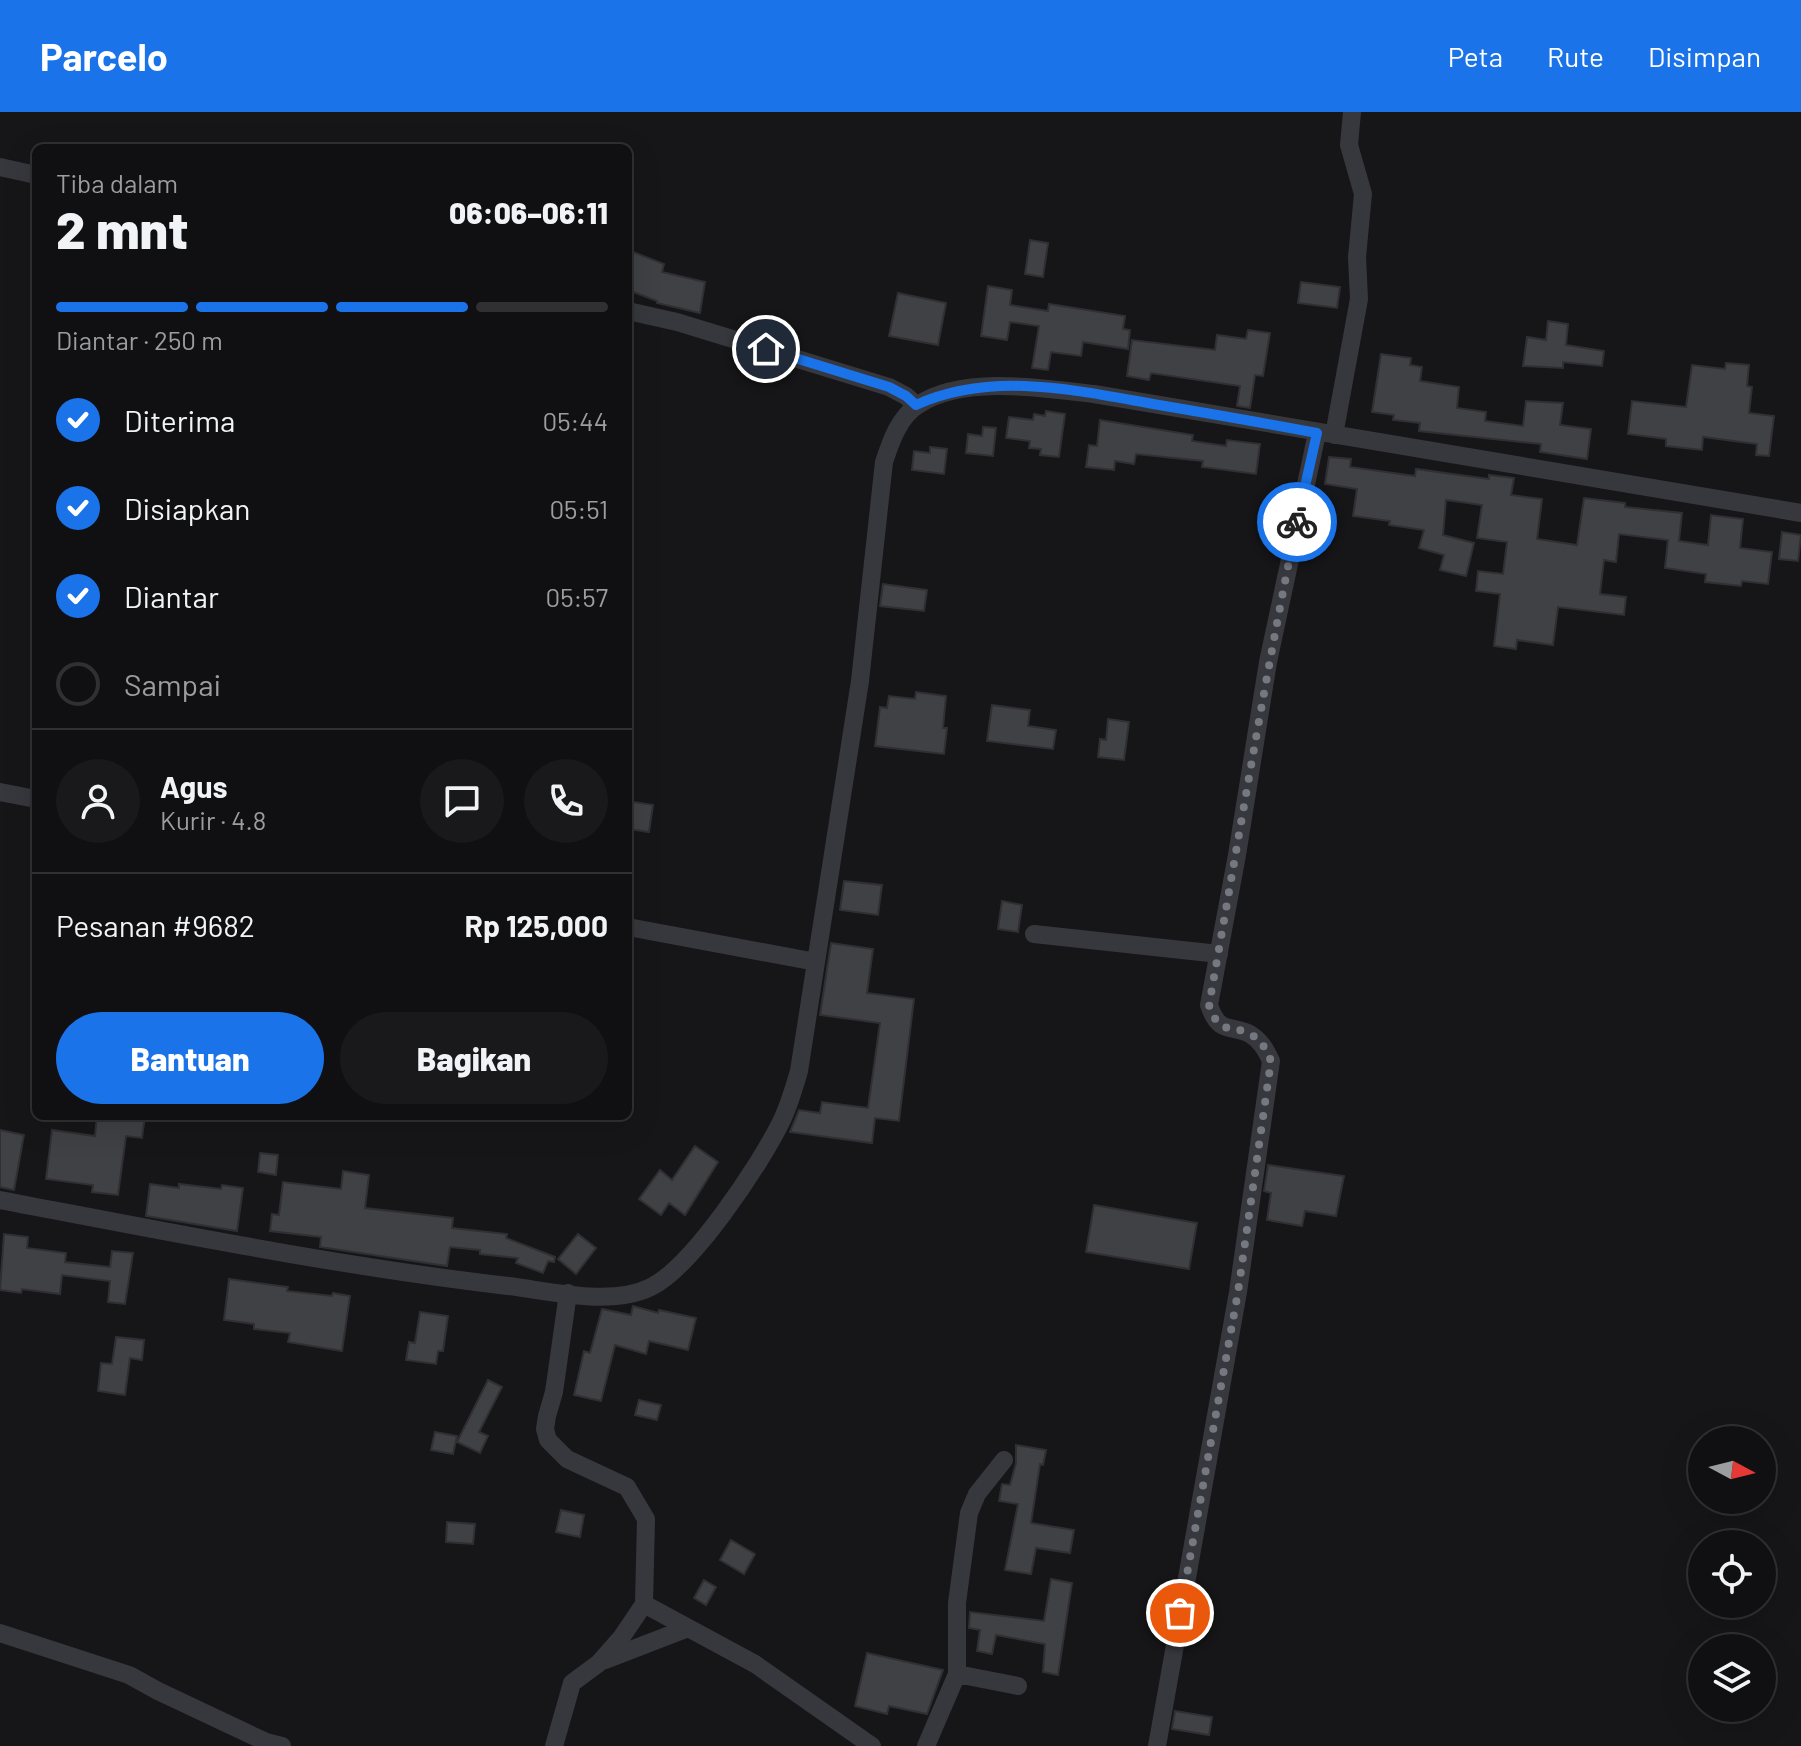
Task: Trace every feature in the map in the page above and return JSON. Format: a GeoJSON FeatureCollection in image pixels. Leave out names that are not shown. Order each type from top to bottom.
{"type":"FeatureCollection","features":[{"type":"Feature","properties":{"kind":"street"},"geometry":{"type":"LineString","coordinates":[[1157,1746],[1238,1292],[1271,1061],[1263,1044],[1248,1033],[1230,1030],[1213,1018],[1209,1005],[1268,662],[1359,299],[1357,257],[1363,194],[1350,152],[1352,112]]}},
{"type":"Feature","properties":{"kind":"street"},"geometry":{"type":"LineString","coordinates":[[0,167],[32,174]]}},
{"type":"Feature","properties":{"kind":"street"},"geometry":{"type":"LineString","coordinates":[[632,312],[677,322],[889,387],[916,405]]}},
{"type":"Feature","properties":{"kind":"street"},"geometry":{"type":"LineString","coordinates":[[0,1200],[421,1276],[596,1298],[620,1297],[654,1286],[682,1262],[754,1168],[783,1118],[799,1071],[863,666],[884,462],[893,435],[916,405],[934,397],[969,388],[1022,385],[1094,394],[1801,513]]}},
{"type":"Feature","properties":{"kind":"street"},"geometry":{"type":"LineString","coordinates":[[0,792],[32,798]]}},
{"type":"Feature","properties":{"kind":"street"},"geometry":{"type":"LineString","coordinates":[[632,928],[816,962]]}},
{"type":"Feature","properties":{"kind":"street"},"geometry":{"type":"LineString","coordinates":[[1034,934],[1219,954]]}},
{"type":"Feature","properties":{"kind":"street"},"geometry":{"type":"LineString","coordinates":[[554,1746],[572,1683],[599,1663],[644,1604],[646,1519],[627,1487],[567,1459],[548,1440],[545,1429],[554,1392],[568,1293]]}},
{"type":"Feature","properties":{"kind":"street"},"geometry":{"type":"LineString","coordinates":[[926,1746],[957,1674],[957,1603],[969,1513],[977,1494],[1004,1460]]}},
{"type":"Feature","properties":{"kind":"street"},"geometry":{"type":"LineString","coordinates":[[644,1604],[755,1664],[872,1746]]}},
{"type":"Feature","properties":{"kind":"street"},"geometry":{"type":"LineString","coordinates":[[599,1663],[688,1628]]}},
{"type":"Feature","properties":{"kind":"street"},"geometry":{"type":"LineString","coordinates":[[0,1633],[129,1675],[266,1742],[282,1746]]}},
{"type":"Feature","properties":{"kind":"street"},"geometry":{"type":"LineString","coordinates":[[957,1674],[1018,1686]]}},
{"type":"Feature","properties":{"kind":"building"},"geometry":{"type":"Polygon","coordinates":[[[1030,240],[1048,243],[1043,277],[1025,274],[1030,240]]]}},
{"type":"Feature","properties":{"kind":"building"},"geometry":{"type":"Polygon","coordinates":[[[632,252],[664,264],[662,272],[705,282],[700,313],[632,292],[632,252]]]}},
{"type":"Feature","properties":{"kind":"building"},"geometry":{"type":"Polygon","coordinates":[[[1301,282],[1340,287],[1337,308],[1298,303],[1301,282]]]}},
{"type":"Feature","properties":{"kind":"building"},"geometry":{"type":"Polygon","coordinates":[[[988,286],[1012,290],[1010,305],[1048,311],[1049,304],[1125,316],[1123,329],[1130,330],[1128,349],[1083,342],[1081,356],[1051,352],[1048,370],[1032,368],[1039,326],[1010,322],[1007,340],[981,336],[988,286]]]}},
{"type":"Feature","properties":{"kind":"building"},"geometry":{"type":"Polygon","coordinates":[[[898,293],[946,303],[938,345],[889,336],[898,293]]]}},
{"type":"Feature","properties":{"kind":"building"},"geometry":{"type":"Polygon","coordinates":[[[1548,321],[1568,324],[1566,345],[1604,351],[1602,366],[1563,362],[1563,368],[1523,366],[1527,337],[1546,340],[1548,321]]]}},
{"type":"Feature","properties":{"kind":"building"},"geometry":{"type":"Polygon","coordinates":[[[1248,330],[1270,333],[1263,376],[1255,375],[1250,408],[1237,406],[1240,386],[1151,373],[1149,380],[1127,376],[1132,340],[1215,350],[1217,335],[1246,339],[1248,330]]]}},
{"type":"Feature","properties":{"kind":"building"},"geometry":{"type":"Polygon","coordinates":[[[1381,354],[1411,358],[1410,365],[1422,367],[1420,381],[1459,387],[1457,408],[1486,412],[1485,421],[1523,426],[1526,401],[1563,403],[1560,425],[1591,429],[1587,459],[1540,452],[1541,444],[1419,431],[1420,423],[1393,420],[1394,415],[1372,412],[1381,354]]]}},
{"type":"Feature","properties":{"kind":"building"},"geometry":{"type":"Polygon","coordinates":[[[1726,363],[1749,365],[1747,386],[1752,387],[1749,413],[1774,416],[1769,456],[1756,455],[1757,444],[1703,437],[1702,450],[1666,446],[1666,439],[1628,434],[1632,401],[1686,407],[1692,365],[1725,369],[1726,363]]]}},
{"type":"Feature","properties":{"kind":"building"},"geometry":{"type":"Polygon","coordinates":[[[1046,411],[1065,414],[1059,457],[1040,455],[1041,449],[1029,448],[1030,441],[1006,438],[1009,417],[1033,420],[1034,414],[1045,416],[1046,411]]]}},
{"type":"Feature","properties":{"kind":"building"},"geometry":{"type":"Polygon","coordinates":[[[1100,420],[1193,435],[1192,441],[1226,446],[1227,440],[1260,444],[1256,474],[1202,467],[1203,461],[1136,454],[1134,464],[1115,461],[1114,470],[1086,467],[1089,445],[1097,446],[1100,420]]]}},
{"type":"Feature","properties":{"kind":"building"},"geometry":{"type":"Polygon","coordinates":[[[983,427],[996,428],[993,456],[966,453],[968,434],[982,436],[983,427]]]}},
{"type":"Feature","properties":{"kind":"building"},"geometry":{"type":"Polygon","coordinates":[[[930,447],[947,449],[944,474],[912,470],[914,451],[930,453],[930,447]]]}},
{"type":"Feature","properties":{"kind":"building"},"geometry":{"type":"Polygon","coordinates":[[[1329,457],[1351,459],[1350,467],[1415,476],[1416,469],[1489,479],[1489,475],[1514,478],[1511,495],[1542,499],[1537,539],[1577,545],[1584,498],[1625,503],[1625,507],[1682,513],[1679,541],[1708,545],[1711,515],[1743,519],[1740,548],[1772,552],[1768,584],[1742,581],[1741,586],[1705,582],[1706,574],[1665,568],[1668,540],[1619,534],[1616,562],[1604,560],[1600,594],[1626,597],[1624,615],[1558,607],[1553,645],[1517,640],[1516,649],[1494,646],[1500,594],[1476,591],[1478,571],[1503,574],[1507,542],[1477,538],[1482,505],[1446,500],[1443,535],[1474,543],[1466,576],[1440,570],[1444,555],[1419,548],[1424,530],[1353,516],[1357,489],[1325,484],[1329,457]]]}},
{"type":"Feature","properties":{"kind":"building"},"geometry":{"type":"Polygon","coordinates":[[[1782,532],[1801,535],[1798,561],[1779,559],[1782,532]]]}},
{"type":"Feature","properties":{"kind":"building"},"geometry":{"type":"Polygon","coordinates":[[[883,584],[927,590],[924,611],[880,606],[883,584]]]}},
{"type":"Feature","properties":{"kind":"building"},"geometry":{"type":"Polygon","coordinates":[[[916,692],[946,696],[944,754],[875,746],[880,707],[887,708],[889,696],[915,699],[916,692]]]}},
{"type":"Feature","properties":{"kind":"building"},"geometry":{"type":"Polygon","coordinates":[[[992,705],[1030,710],[1028,726],[1056,730],[1053,749],[987,741],[992,705]]]}},
{"type":"Feature","properties":{"kind":"building"},"geometry":{"type":"Polygon","coordinates":[[[1108,719],[1129,722],[1124,760],[1098,757],[1100,739],[1106,740],[1108,719]]]}},
{"type":"Feature","properties":{"kind":"building"},"geometry":{"type":"Polygon","coordinates":[[[632,802],[653,805],[649,832],[632,830],[632,802]]]}},
{"type":"Feature","properties":{"kind":"building"},"geometry":{"type":"Polygon","coordinates":[[[844,881],[882,885],[878,915],[840,910],[844,881]]]}},
{"type":"Feature","properties":{"kind":"building"},"geometry":{"type":"Polygon","coordinates":[[[1002,901],[1022,905],[1018,932],[998,929],[1002,901]]]}},
{"type":"Feature","properties":{"kind":"building"},"geometry":{"type":"Polygon","coordinates":[[[831,943],[873,949],[867,993],[914,999],[899,1121],[875,1118],[872,1143],[790,1132],[799,1110],[820,1113],[822,1102],[868,1108],[880,1023],[820,1015],[831,943]]]}},
{"type":"Feature","properties":{"kind":"building"},"geometry":{"type":"Polygon","coordinates":[[[97,1120],[144,1120],[142,1138],[126,1136],[118,1195],[92,1192],[93,1185],[46,1179],[52,1130],[95,1136],[97,1120]]]}},
{"type":"Feature","properties":{"kind":"building"},"geometry":{"type":"Polygon","coordinates":[[[0,1130],[24,1135],[14,1190],[0,1187],[0,1130]]]}},
{"type":"Feature","properties":{"kind":"building"},"geometry":{"type":"Polygon","coordinates":[[[695,1146],[718,1162],[685,1215],[669,1203],[661,1215],[639,1199],[660,1170],[672,1180],[695,1146]]]}},
{"type":"Feature","properties":{"kind":"building"},"geometry":{"type":"Polygon","coordinates":[[[260,1153],[278,1155],[276,1175],[258,1172],[260,1153]]]}},
{"type":"Feature","properties":{"kind":"building"},"geometry":{"type":"Polygon","coordinates":[[[1268,1165],[1344,1176],[1336,1216],[1305,1211],[1302,1226],[1267,1220],[1271,1193],[1264,1191],[1268,1165]]]}},
{"type":"Feature","properties":{"kind":"building"},"geometry":{"type":"Polygon","coordinates":[[[343,1171],[369,1175],[365,1208],[453,1218],[452,1228],[507,1234],[506,1238],[555,1257],[554,1262],[548,1261],[543,1273],[516,1263],[518,1258],[450,1247],[447,1266],[320,1247],[321,1237],[270,1231],[272,1214],[279,1215],[283,1182],[341,1189],[343,1171]]]}},
{"type":"Feature","properties":{"kind":"building"},"geometry":{"type":"Polygon","coordinates":[[[150,1184],[179,1188],[179,1184],[243,1188],[237,1231],[146,1216],[150,1184]]]}},
{"type":"Feature","properties":{"kind":"building"},"geometry":{"type":"Polygon","coordinates":[[[1094,1205],[1197,1223],[1189,1269],[1086,1252],[1094,1205]]]}},
{"type":"Feature","properties":{"kind":"building"},"geometry":{"type":"Polygon","coordinates":[[[4,1234],[28,1237],[27,1248],[66,1253],[65,1262],[110,1267],[112,1251],[133,1253],[125,1304],[108,1302],[110,1281],[62,1275],[60,1294],[22,1289],[21,1293],[0,1290],[4,1234]]]}},
{"type":"Feature","properties":{"kind":"building"},"geometry":{"type":"Polygon","coordinates":[[[578,1234],[596,1248],[576,1274],[558,1259],[578,1234]]]}},
{"type":"Feature","properties":{"kind":"building"},"geometry":{"type":"Polygon","coordinates":[[[229,1279],[288,1287],[287,1291],[350,1296],[342,1351],[288,1342],[290,1333],[254,1329],[254,1324],[224,1320],[229,1279]]]}},
{"type":"Feature","properties":{"kind":"building"},"geometry":{"type":"Polygon","coordinates":[[[633,1306],[696,1318],[688,1350],[649,1341],[646,1354],[615,1345],[601,1401],[574,1395],[584,1351],[590,1353],[602,1309],[631,1315],[633,1306]]]}},
{"type":"Feature","properties":{"kind":"building"},"geometry":{"type":"Polygon","coordinates":[[[420,1312],[448,1316],[443,1351],[438,1351],[436,1364],[406,1360],[409,1342],[415,1343],[420,1312]]]}},
{"type":"Feature","properties":{"kind":"building"},"geometry":{"type":"Polygon","coordinates":[[[116,1337],[144,1340],[142,1360],[130,1358],[125,1395],[98,1391],[101,1363],[112,1364],[116,1337]]]}},
{"type":"Feature","properties":{"kind":"building"},"geometry":{"type":"Polygon","coordinates":[[[488,1380],[502,1387],[479,1432],[488,1436],[480,1453],[457,1442],[488,1380]]]}},
{"type":"Feature","properties":{"kind":"building"},"geometry":{"type":"Polygon","coordinates":[[[639,1400],[661,1405],[657,1420],[635,1415],[639,1400]]]}},
{"type":"Feature","properties":{"kind":"building"},"geometry":{"type":"Polygon","coordinates":[[[435,1432],[457,1436],[453,1454],[431,1450],[435,1432]]]}},
{"type":"Feature","properties":{"kind":"building"},"geometry":{"type":"Polygon","coordinates":[[[1016,1445],[1046,1450],[1043,1465],[1040,1464],[1031,1523],[1074,1530],[1070,1553],[1036,1548],[1031,1574],[1005,1570],[1018,1504],[999,1501],[1002,1484],[1010,1485],[1016,1463],[1016,1445]]]}},
{"type":"Feature","properties":{"kind":"building"},"geometry":{"type":"Polygon","coordinates":[[[561,1510],[584,1515],[580,1537],[556,1532],[561,1510]]]}},
{"type":"Feature","properties":{"kind":"building"},"geometry":{"type":"Polygon","coordinates":[[[447,1522],[475,1524],[473,1544],[446,1542],[447,1522]]]}},
{"type":"Feature","properties":{"kind":"building"},"geometry":{"type":"Polygon","coordinates":[[[731,1540],[755,1554],[744,1574],[720,1560],[731,1540]]]}},
{"type":"Feature","properties":{"kind":"building"},"geometry":{"type":"Polygon","coordinates":[[[1051,1579],[1072,1583],[1058,1675],[1043,1672],[1045,1644],[996,1635],[992,1654],[977,1651],[980,1630],[969,1628],[970,1612],[1044,1621],[1051,1579]]]}},
{"type":"Feature","properties":{"kind":"building"},"geometry":{"type":"Polygon","coordinates":[[[704,1580],[716,1587],[706,1605],[694,1598],[704,1580]]]}},
{"type":"Feature","properties":{"kind":"building"},"geometry":{"type":"Polygon","coordinates":[[[867,1653],[943,1670],[927,1714],[889,1706],[887,1714],[855,1706],[867,1653]]]}},
{"type":"Feature","properties":{"kind":"building"},"geometry":{"type":"Polygon","coordinates":[[[1175,1711],[1212,1717],[1209,1735],[1172,1729],[1175,1711]]]}},
{"type":"Feature","properties":{"kind":"way so far"},"geometry":{"type":"LineString","coordinates":[[1180,1613],[1238,1292],[1271,1061],[1263,1044],[1248,1033],[1230,1030],[1213,1018],[1209,1005],[1268,662],[1297,522]]}},
{"type":"Feature","properties":{"kind":"route"},"geometry":{"type":"LineString","coordinates":[[766,349],[889,387],[916,405],[969,388],[1022,385],[1094,394],[1317,433],[1297,522]]}}]}
